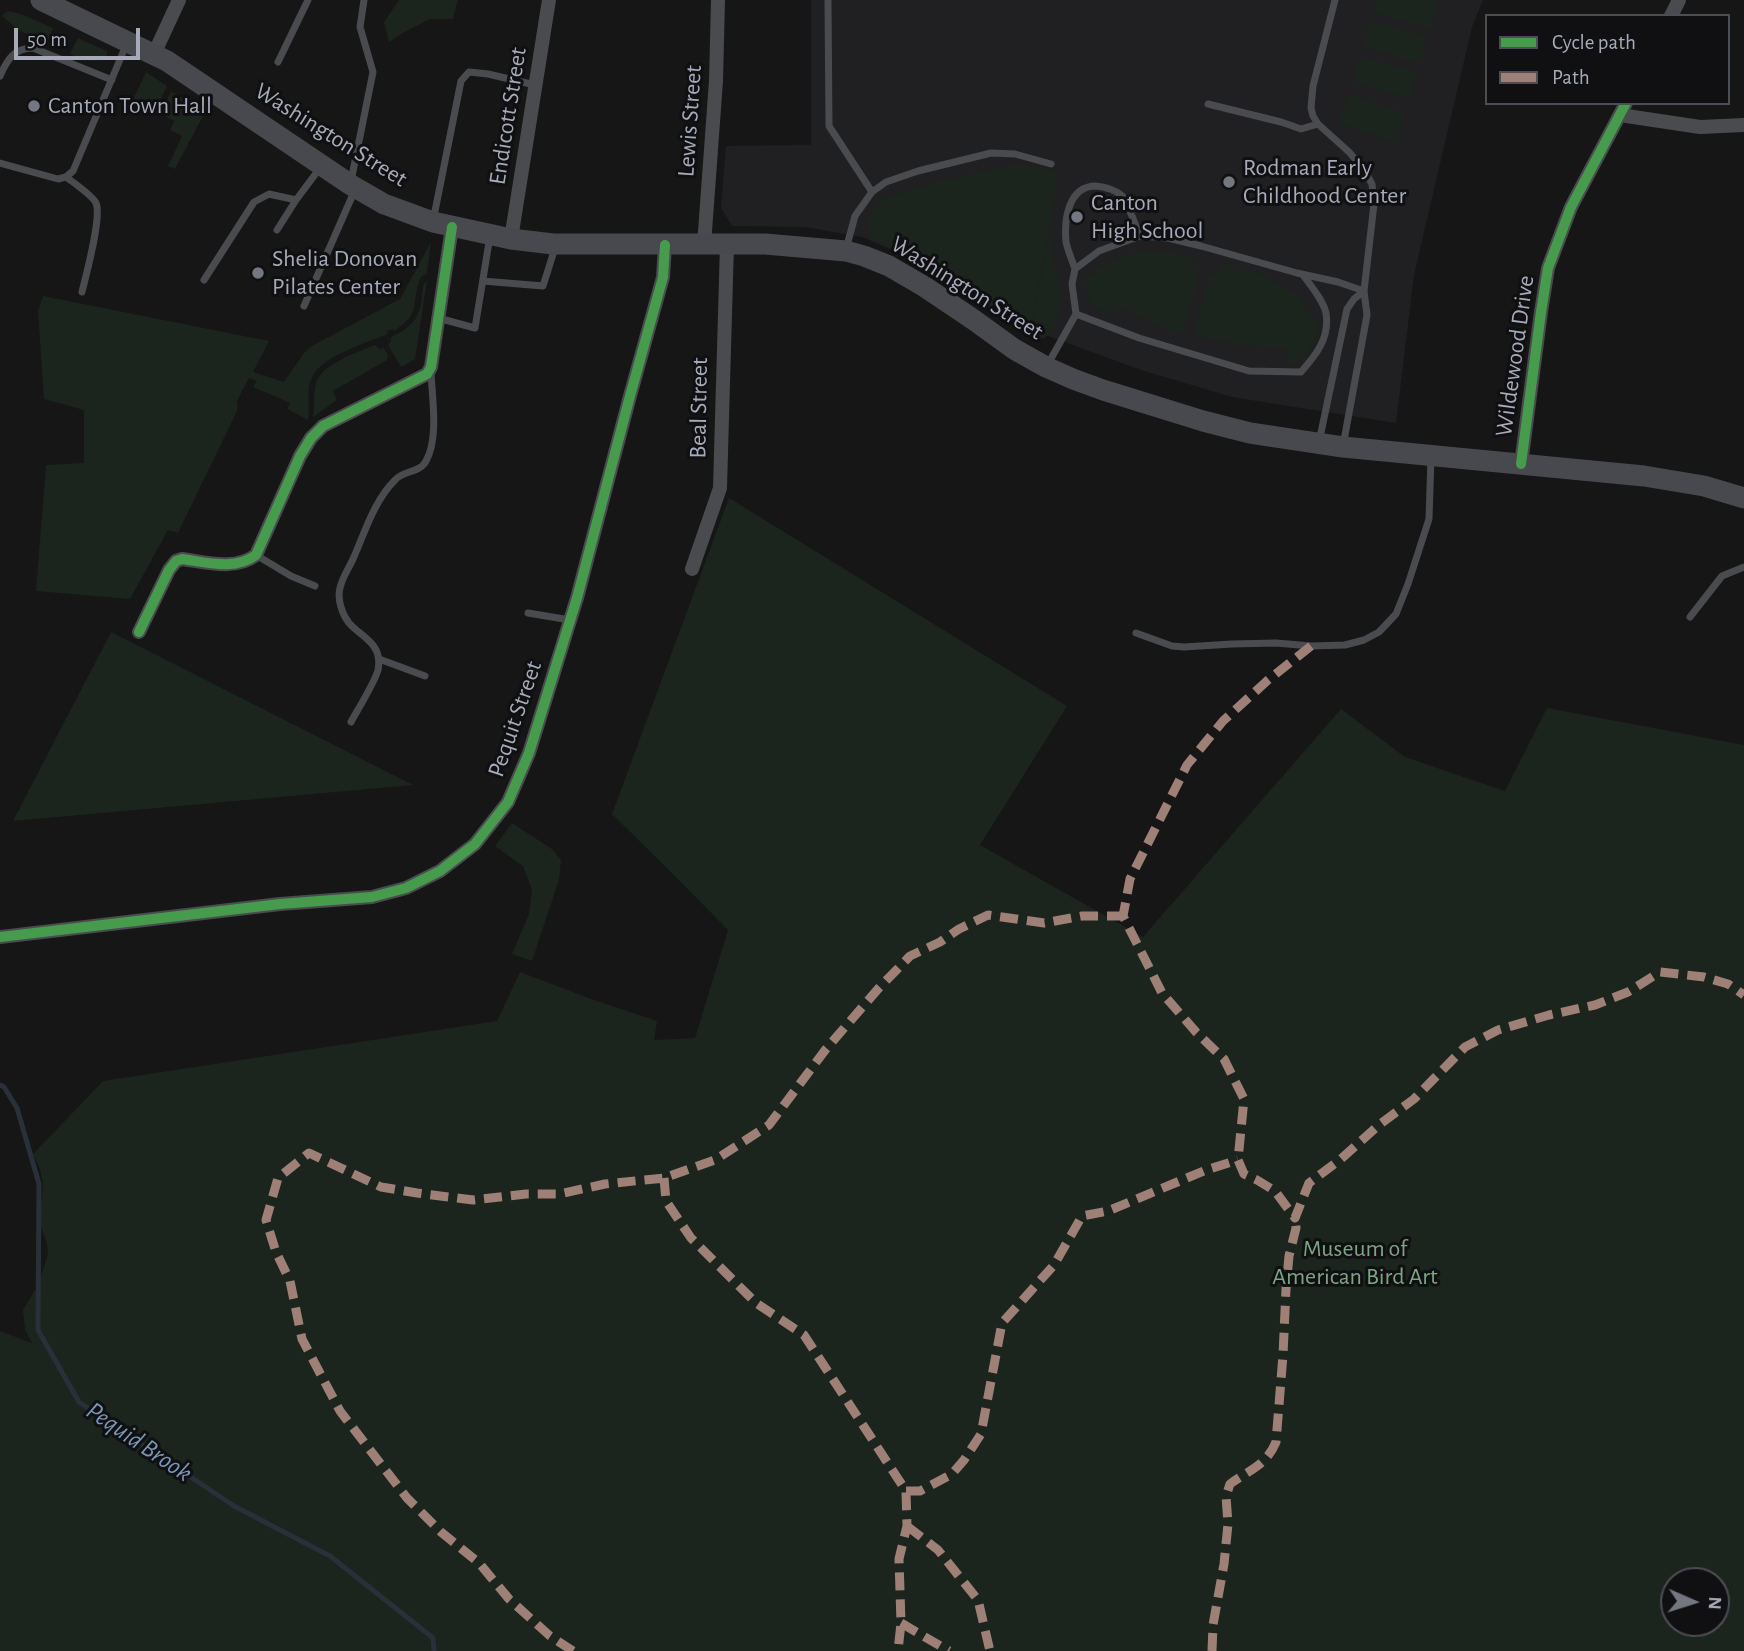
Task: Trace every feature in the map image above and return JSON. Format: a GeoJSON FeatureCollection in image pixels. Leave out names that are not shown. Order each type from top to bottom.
{"type":"FeatureCollection","features":[{"type":"Feature","properties":{"kind":"main road","name":"Washington Street"},"geometry":{"type":"LineString","coordinates":[[41,0],[179,68],[353,186],[384,204],[442,224],[501,237],[556,243],[776,244],[846,251],[889,266],[925,287],[1014,349],[1046,367],[1103,390],[1203,421],[1250,433],[1343,447],[1644,477],[1704,486],[1744,498]]}},
{"type":"Feature","properties":{"kind":"street"},"geometry":{"type":"LineString","coordinates":[[154,54],[179,0]]}},
{"type":"Feature","properties":{"kind":"street","name":"Endicott Street"},"geometry":{"type":"LineString","coordinates":[[501,237],[535,86],[549,0]]}},
{"type":"Feature","properties":{"kind":"street","name":"Lewis Street"},"geometry":{"type":"LineString","coordinates":[[705,245],[719,0]]}},
{"type":"Feature","properties":{"kind":"street"},"geometry":{"type":"LineString","coordinates":[[1623,109],[1700,127],[1744,125]]}},
{"type":"Feature","properties":{"kind":"street","name":"Wildewood Drive"},"geometry":{"type":"LineString","coordinates":[[1521,464],[1548,268],[1571,207],[1623,109]]}},
{"type":"Feature","properties":{"kind":"street"},"geometry":{"type":"LineString","coordinates":[[139,632],[176,561],[182,559],[235,564],[248,561],[256,555],[300,456],[311,438],[323,426],[424,376],[431,367],[438,318],[442,224]]}},
{"type":"Feature","properties":{"kind":"street","name":"Beal Street"},"geometry":{"type":"LineString","coordinates":[[692,569],[720,488],[727,244]]}},
{"type":"Feature","properties":{"kind":"street","name":"Pequit Street"},"geometry":{"type":"LineString","coordinates":[[0,937],[280,904],[372,897],[406,888],[440,871],[475,844],[508,802],[529,753],[577,598],[663,277],[665,245]]}},
{"type":"Feature","properties":{"kind":"lane"},"geometry":{"type":"LineString","coordinates":[[278,62],[308,0]]}},
{"type":"Feature","properties":{"kind":"lane"},"geometry":{"type":"LineString","coordinates":[[304,306],[353,186],[373,72],[360,26],[363,0]]}},
{"type":"Feature","properties":{"kind":"lane"},"geometry":{"type":"LineString","coordinates":[[828,0],[829,126],[872,192]]}},
{"type":"Feature","properties":{"kind":"lane"},"geometry":{"type":"LineString","coordinates":[[1335,0],[1313,86],[1311,108],[1318,124],[1363,167],[1372,184],[1374,204],[1364,291],[1367,315],[1343,447]]}},
{"type":"Feature","properties":{"kind":"lane"},"geometry":{"type":"LineString","coordinates":[[0,163],[58,179],[73,172],[128,42]]}},
{"type":"Feature","properties":{"kind":"lane"},"geometry":{"type":"LineString","coordinates":[[0,76],[15,52],[33,48],[112,80]]}},
{"type":"Feature","properties":{"kind":"lane"},"geometry":{"type":"LineString","coordinates":[[442,224],[461,81],[469,72],[535,86]]}},
{"type":"Feature","properties":{"kind":"lane"},"geometry":{"type":"LineString","coordinates":[[1208,104],[1300,129],[1318,124]]}},
{"type":"Feature","properties":{"kind":"lane"},"geometry":{"type":"LineString","coordinates":[[846,251],[855,216],[872,192],[886,181],[991,153],[1015,154],[1051,164]]}},
{"type":"Feature","properties":{"kind":"lane"},"geometry":{"type":"LineString","coordinates":[[276,230],[323,165]]}},
{"type":"Feature","properties":{"kind":"lane"},"geometry":{"type":"LineString","coordinates":[[66,177],[94,200],[97,206],[82,292]]}},
{"type":"Feature","properties":{"kind":"lane"},"geometry":{"type":"LineString","coordinates":[[1046,367],[1076,314],[1072,284],[1074,269],[1066,243],[1066,218],[1074,195],[1082,188],[1095,186],[1111,189],[1123,196],[1140,236]]}},
{"type":"Feature","properties":{"kind":"lane"},"geometry":{"type":"LineString","coordinates":[[204,280],[254,202],[269,194],[296,200]]}},
{"type":"Feature","properties":{"kind":"lane"},"geometry":{"type":"LineString","coordinates":[[1074,269],[1100,251],[1140,236],[1168,238],[1364,291]]}},
{"type":"Feature","properties":{"kind":"lane"},"geometry":{"type":"LineString","coordinates":[[438,318],[475,328],[483,281],[501,237]]}},
{"type":"Feature","properties":{"kind":"lane"},"geometry":{"type":"LineString","coordinates":[[483,281],[543,286],[556,243]]}},
{"type":"Feature","properties":{"kind":"lane"},"geometry":{"type":"LineString","coordinates":[[1076,314],[1139,338],[1249,371],[1301,372],[1318,353],[1326,331],[1326,312],[1303,274]]}},
{"type":"Feature","properties":{"kind":"lane"},"geometry":{"type":"LineString","coordinates":[[1319,443],[1347,309],[1364,291]]}},
{"type":"Feature","properties":{"kind":"lane"},"geometry":{"type":"LineString","coordinates":[[351,722],[378,672],[379,659],[370,641],[349,623],[340,606],[340,589],[377,505],[390,485],[401,474],[418,470],[425,463],[432,445],[433,432],[431,367]]}},
{"type":"Feature","properties":{"kind":"lane"},"geometry":{"type":"LineString","coordinates":[[1136,633],[1172,646],[1184,647],[1276,643],[1345,645],[1364,640],[1379,632],[1396,614],[1429,519],[1431,456]]}},
{"type":"Feature","properties":{"kind":"lane"},"geometry":{"type":"LineString","coordinates":[[256,555],[291,576],[315,586]]}},
{"type":"Feature","properties":{"kind":"lane"},"geometry":{"type":"LineString","coordinates":[[1690,617],[1722,576],[1744,567]]}},
{"type":"Feature","properties":{"kind":"lane"},"geometry":{"type":"LineString","coordinates":[[528,613],[570,620]]}},
{"type":"Feature","properties":{"kind":"lane"},"geometry":{"type":"LineString","coordinates":[[379,659],[425,676]]}},
{"type":"Feature","properties":{"kind":"shaded area","name":"Canton High School"},"geometry":{"type":"Polygon","coordinates":[[[811,0],[1483,0],[1472,27],[1414,275],[1396,423],[1232,397],[1141,370],[1040,333],[983,303],[941,273],[862,237],[806,227],[732,226],[721,208],[726,146],[811,145],[811,0]]]}},
{"type":"Feature","properties":{"kind":"green space"},"geometry":{"type":"Polygon","coordinates":[[[399,0],[458,0],[453,19],[430,19],[389,42],[384,22],[399,0]]]}},
{"type":"Feature","properties":{"kind":"green space"},"geometry":{"type":"Polygon","coordinates":[[[1376,0],[1438,2],[1430,29],[1373,12],[1376,0]]]}},
{"type":"Feature","properties":{"kind":"green space"},"geometry":{"type":"Polygon","coordinates":[[[8,11],[53,28],[47,43],[18,30],[3,17],[8,11]]]}},
{"type":"Feature","properties":{"kind":"green space"},"geometry":{"type":"Polygon","coordinates":[[[1370,20],[1428,37],[1420,63],[1363,47],[1370,20]]]}},
{"type":"Feature","properties":{"kind":"green space"},"geometry":{"type":"Polygon","coordinates":[[[78,38],[107,51],[107,56],[93,61],[70,54],[78,38]]]}},
{"type":"Feature","properties":{"kind":"green space"},"geometry":{"type":"Polygon","coordinates":[[[1360,56],[1418,72],[1410,99],[1353,82],[1360,56]]]}},
{"type":"Feature","properties":{"kind":"green space"},"geometry":{"type":"Polygon","coordinates":[[[146,72],[167,86],[154,112],[139,108],[135,116],[127,112],[146,72]]]}},
{"type":"Feature","properties":{"kind":"green space"},"geometry":{"type":"Polygon","coordinates":[[[171,91],[205,112],[175,169],[168,166],[182,136],[170,130],[174,121],[161,114],[171,91]]]}},
{"type":"Feature","properties":{"kind":"green space"},"geometry":{"type":"Polygon","coordinates":[[[1348,94],[1405,113],[1397,144],[1343,124],[1340,120],[1348,94]]]}},
{"type":"Feature","properties":{"kind":"green space"},"geometry":{"type":"Polygon","coordinates":[[[1011,165],[1053,171],[1057,177],[1032,317],[1024,330],[918,261],[869,236],[867,223],[874,208],[885,198],[940,181],[1011,165]]]}},
{"type":"Feature","properties":{"kind":"green space"},"geometry":{"type":"Polygon","coordinates":[[[1050,233],[1051,257],[1061,287],[1060,304],[1055,326],[1045,338],[1039,339],[1030,334],[1050,233]]]}},
{"type":"Feature","properties":{"kind":"green space"},"geometry":{"type":"Polygon","coordinates":[[[431,242],[427,273],[419,281],[412,314],[394,331],[387,331],[388,334],[335,356],[318,369],[309,387],[308,420],[287,409],[290,403],[253,387],[257,381],[249,378],[237,401],[235,415],[178,533],[168,530],[130,599],[36,591],[46,465],[84,463],[84,410],[44,399],[38,311],[43,296],[269,341],[253,372],[284,382],[310,347],[400,299],[431,242]]]}},
{"type":"Feature","properties":{"kind":"green space"},"geometry":{"type":"Polygon","coordinates":[[[1151,250],[1194,259],[1194,268],[1199,276],[1183,334],[1154,324],[1116,304],[1111,314],[1101,311],[1084,286],[1095,271],[1113,260],[1151,250]]]}},
{"type":"Feature","properties":{"kind":"green space"},"geometry":{"type":"Polygon","coordinates":[[[1223,264],[1234,270],[1244,269],[1264,275],[1302,301],[1310,315],[1318,322],[1319,328],[1307,354],[1291,365],[1287,348],[1284,347],[1250,346],[1193,335],[1210,276],[1219,271],[1223,264]]]}},
{"type":"Feature","properties":{"kind":"green space"},"geometry":{"type":"Polygon","coordinates":[[[427,280],[415,359],[401,367],[388,345],[391,337],[409,326],[417,316],[423,285],[427,280]]]}},
{"type":"Feature","properties":{"kind":"green space"},"geometry":{"type":"Polygon","coordinates":[[[375,345],[380,349],[384,348],[388,355],[387,360],[333,391],[337,400],[313,417],[315,387],[319,376],[332,364],[375,345]]]}},
{"type":"Feature","properties":{"kind":"green space","name":"Museum of American Bird Art"},"geometry":{"type":"Polygon","coordinates":[[[729,498],[1067,706],[980,845],[1143,937],[1341,709],[1405,757],[1505,791],[1547,708],[1744,745],[1744,1651],[0,1651],[0,1331],[32,1343],[25,1330],[23,1310],[39,1283],[48,1254],[39,1220],[43,1183],[33,1154],[103,1081],[497,1021],[520,972],[657,1021],[654,1040],[695,1038],[728,930],[612,814],[729,498]]]}},
{"type":"Feature","properties":{"kind":"green space"},"geometry":{"type":"Polygon","coordinates":[[[111,632],[413,785],[13,821],[111,632]]]}},
{"type":"Feature","properties":{"kind":"green space"},"geometry":{"type":"Polygon","coordinates":[[[512,823],[552,849],[561,860],[559,880],[532,961],[512,954],[529,914],[532,890],[523,866],[495,846],[512,823]]]}},
{"type":"Feature","properties":{"kind":"waterway","name":"Pequid Brook"},"geometry":{"type":"LineString","coordinates":[[0,1085],[17,1108],[39,1184],[38,1330],[79,1402],[234,1506],[330,1556],[433,1638],[434,1651]]}},
{"type":"Feature","properties":{"kind":"marked path"},"geometry":{"type":"LineString","coordinates":[[1311,646],[1223,721],[1187,765],[1130,879],[1123,916],[1162,993],[1224,1059],[1244,1099],[1238,1160],[1244,1174],[1275,1191],[1295,1218],[1309,1183],[1414,1099],[1465,1047],[1498,1030],[1595,1005],[1628,992],[1660,972],[1704,977],[1728,984],[1744,995]]}},
{"type":"Feature","properties":{"kind":"marked path"},"geometry":{"type":"LineString","coordinates":[[573,1651],[550,1636],[509,1599],[479,1563],[441,1532],[407,1498],[340,1411],[302,1339],[290,1281],[276,1252],[266,1220],[278,1178],[309,1153],[381,1187],[473,1200],[526,1194],[559,1194],[605,1184],[664,1178],[715,1160],[769,1125],[826,1049],[910,956],[988,915],[1044,923],[1082,916],[1123,916]]}},
{"type":"Feature","properties":{"kind":"marked path"},"geometry":{"type":"LineString","coordinates":[[906,1491],[920,1491],[952,1474],[981,1434],[1002,1323],[1054,1265],[1082,1216],[1108,1211],[1206,1170],[1238,1160]]}},
{"type":"Feature","properties":{"kind":"marked path"},"geometry":{"type":"LineString","coordinates":[[664,1178],[666,1201],[691,1238],[756,1303],[804,1335],[906,1491],[907,1526],[899,1559],[901,1623],[898,1651]]}},
{"type":"Feature","properties":{"kind":"marked path"},"geometry":{"type":"LineString","coordinates":[[1212,1651],[1213,1625],[1228,1524],[1226,1496],[1230,1484],[1262,1462],[1276,1442],[1286,1289],[1289,1256],[1296,1228],[1295,1218]]}},
{"type":"Feature","properties":{"kind":"marked path"},"geometry":{"type":"LineString","coordinates":[[907,1526],[938,1550],[978,1600],[990,1651]]}},
{"type":"Feature","properties":{"kind":"marked path"},"geometry":{"type":"LineString","coordinates":[[901,1623],[949,1651]]}},
{"type":"Feature","properties":{"kind":"cycle path"},"geometry":{"type":"LineString","coordinates":[[1521,464],[1548,268],[1571,207],[1625,105]]}},
{"type":"Feature","properties":{"kind":"cycle path"},"geometry":{"type":"LineString","coordinates":[[139,632],[176,561],[182,559],[229,564],[239,563],[256,555],[300,456],[311,438],[323,426],[427,374],[431,367],[452,227]]}},
{"type":"Feature","properties":{"kind":"cycle path"},"geometry":{"type":"LineString","coordinates":[[0,937],[280,904],[372,897],[406,888],[440,871],[475,844],[508,802],[529,753],[577,598],[663,277],[665,245]]}},
{"type":"Feature","properties":{"kind":"place","name":"Canton Town Hall"},"geometry":{"type":"Point","coordinates":[34,106]}},
{"type":"Feature","properties":{"kind":"place","name":"Rodman Early Childhood Center"},"geometry":{"type":"Point","coordinates":[1229,182]}},
{"type":"Feature","properties":{"kind":"place","name":"Canton High School"},"geometry":{"type":"Point","coordinates":[1077,217]}},
{"type":"Feature","properties":{"kind":"place","name":"Shelia Donovan Pilates Center"},"geometry":{"type":"Point","coordinates":[258,273]}}]}
